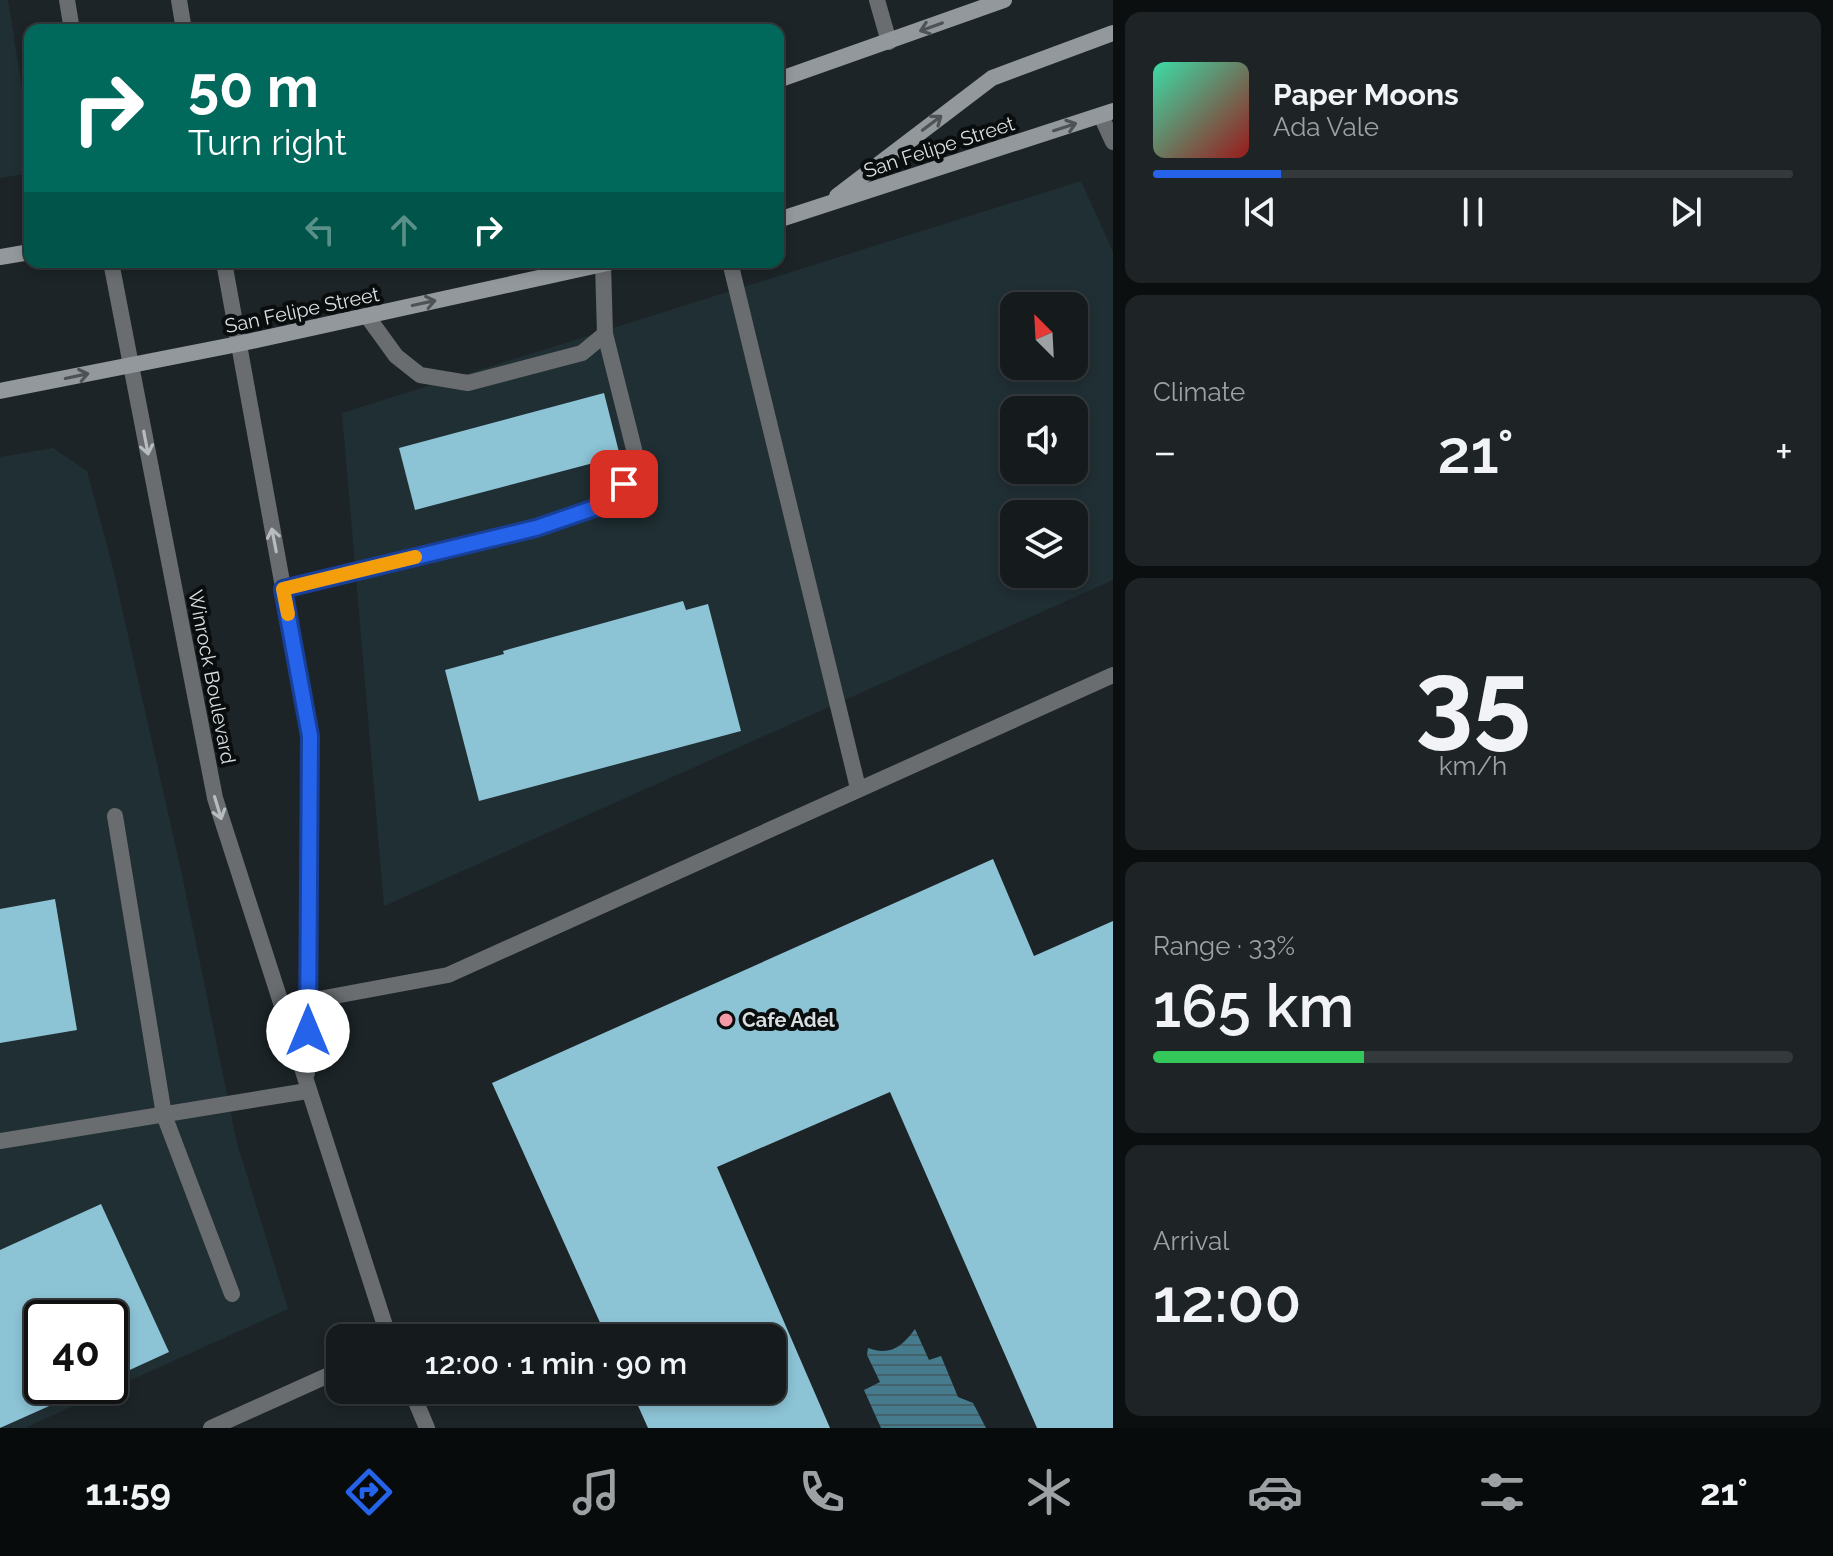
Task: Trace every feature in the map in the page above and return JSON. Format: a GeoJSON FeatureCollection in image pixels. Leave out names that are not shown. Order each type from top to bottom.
{"type":"FeatureCollection","features":[{"type":"Feature","properties":{"kind":"main road"},"geometry":{"type":"LineString","coordinates":[[784,78],[1004,0]]}},
{"type":"Feature","properties":{"kind":"main road"},"geometry":{"type":"LineString","coordinates":[[826,205],[992,78],[1113,33]]}},
{"type":"Feature","properties":{"kind":"main road","name":"San Felipe Street"},"geometry":{"type":"LineString","coordinates":[[784,218],[1107,113]]}},
{"type":"Feature","properties":{"kind":"main road"},"geometry":{"type":"LineString","coordinates":[[0,257],[24,253]]}},
{"type":"Feature","properties":{"kind":"main road","name":"San Felipe Street"},"geometry":{"type":"LineString","coordinates":[[0,391],[131,367],[585,268]]}},
{"type":"Feature","properties":{"kind":"street"},"geometry":{"type":"LineString","coordinates":[[67,0],[71,24]]}},
{"type":"Feature","properties":{"kind":"street"},"geometry":{"type":"LineString","coordinates":[[179,0],[183,24]]}},
{"type":"Feature","properties":{"kind":"street"},"geometry":{"type":"LineString","coordinates":[[877,0],[889,42]]}},
{"type":"Feature","properties":{"kind":"street"},"geometry":{"type":"LineString","coordinates":[[1107,113],[1113,142]]}},
{"type":"Feature","properties":{"kind":"street","name":"Winrock Boulevard"},"geometry":{"type":"LineString","coordinates":[[112,268],[215,798],[384,1324]]}},
{"type":"Feature","properties":{"kind":"street","name":"Winrock Boulevard"},"geometry":{"type":"LineString","coordinates":[[225,268],[310,736],[307,1091]]}},
{"type":"Feature","properties":{"kind":"street"},"geometry":{"type":"LineString","coordinates":[[283,589],[536,528],[609,503],[638,465],[605,334],[608,268]]}},
{"type":"Feature","properties":{"kind":"street"},"geometry":{"type":"LineString","coordinates":[[731,268],[858,788]]}},
{"type":"Feature","properties":{"kind":"street"},"geometry":{"type":"LineString","coordinates":[[367,316],[396,356],[420,375],[468,383],[582,353],[605,334]]}},
{"type":"Feature","properties":{"kind":"street"},"geometry":{"type":"LineString","coordinates":[[308,1001],[448,975],[1113,675]]}},
{"type":"Feature","properties":{"kind":"street"},"geometry":{"type":"LineString","coordinates":[[115,816],[164,1115],[232,1294]]}},
{"type":"Feature","properties":{"kind":"street"},"geometry":{"type":"LineString","coordinates":[[0,1141],[307,1091]]}},
{"type":"Feature","properties":{"kind":"street"},"geometry":{"type":"LineString","coordinates":[[211,1428],[326,1376]]}},
{"type":"Feature","properties":{"kind":"street"},"geometry":{"type":"LineString","coordinates":[[417,1404],[427,1428]]}},
{"type":"Feature","properties":{"kind":"shaded area"},"geometry":{"type":"Polygon","coordinates":[[[0,0],[8,0],[24,100],[24,174],[0,178],[0,0]]]}},
{"type":"Feature","properties":{"kind":"shaded area"},"geometry":{"type":"Polygon","coordinates":[[[1081,181],[1113,252],[1113,580],[384,906],[342,413],[1081,181]]]}},
{"type":"Feature","properties":{"kind":"shaded area"},"geometry":{"type":"Polygon","coordinates":[[[53,448],[87,471],[112,564],[182,875],[237,1143],[288,1309],[128,1381],[128,1300],[24,1300],[24,1404],[78,1404],[25,1428],[0,1428],[0,457],[53,448]]]}},
{"type":"Feature","properties":{"kind":"water"},"geometry":{"type":"Polygon","coordinates":[[[915,1329],[929,1360],[941,1356],[958,1397],[973,1403],[986,1428],[881,1428],[864,1390],[880,1382],[867,1355],[868,1348],[883,1351],[895,1348],[915,1329]]]}},
{"type":"Feature","properties":{"kind":"building"},"geometry":{"type":"Polygon","coordinates":[[[604,393],[620,456],[415,510],[399,448],[604,393]]]}},
{"type":"Feature","properties":{"kind":"building"},"geometry":{"type":"Polygon","coordinates":[[[683,601],[686,610],[708,604],[741,731],[479,801],[445,670],[683,601]]]}},
{"type":"Feature","properties":{"kind":"building"},"geometry":{"type":"Polygon","coordinates":[[[993,859],[1034,956],[1113,921],[1113,1428],[1037,1428],[890,1092],[717,1167],[785,1324],[601,1324],[492,1083],[993,859]]]}},
{"type":"Feature","properties":{"kind":"building"},"geometry":{"type":"Polygon","coordinates":[[[55,899],[77,1030],[0,1043],[0,909],[55,899]]]}},
{"type":"Feature","properties":{"kind":"building"},"geometry":{"type":"Polygon","coordinates":[[[101,1204],[169,1352],[128,1371],[128,1300],[24,1300],[24,1404],[54,1404],[0,1428],[0,1250],[101,1204]]]}},
{"type":"Feature","properties":{"kind":"building"},"geometry":{"type":"Polygon","coordinates":[[[786,1326],[830,1428],[648,1428],[637,1404],[786,1404],[786,1326]]]}},
{"type":"Feature","properties":{"kind":"slow traffic"},"geometry":{"type":"LineString","coordinates":[[288,614],[283,589],[415,557]]}},
{"type":"Feature","properties":{"kind":"place","name":"Cafe Adel"},"geometry":{"type":"Point","coordinates":[726,1020]}},
{"type":"Feature","properties":{"kind":"route"},"geometry":{"type":"LineString","coordinates":[[308,1031],[310,736],[283,589],[536,528],[609,503],[624,484]]}}]}
